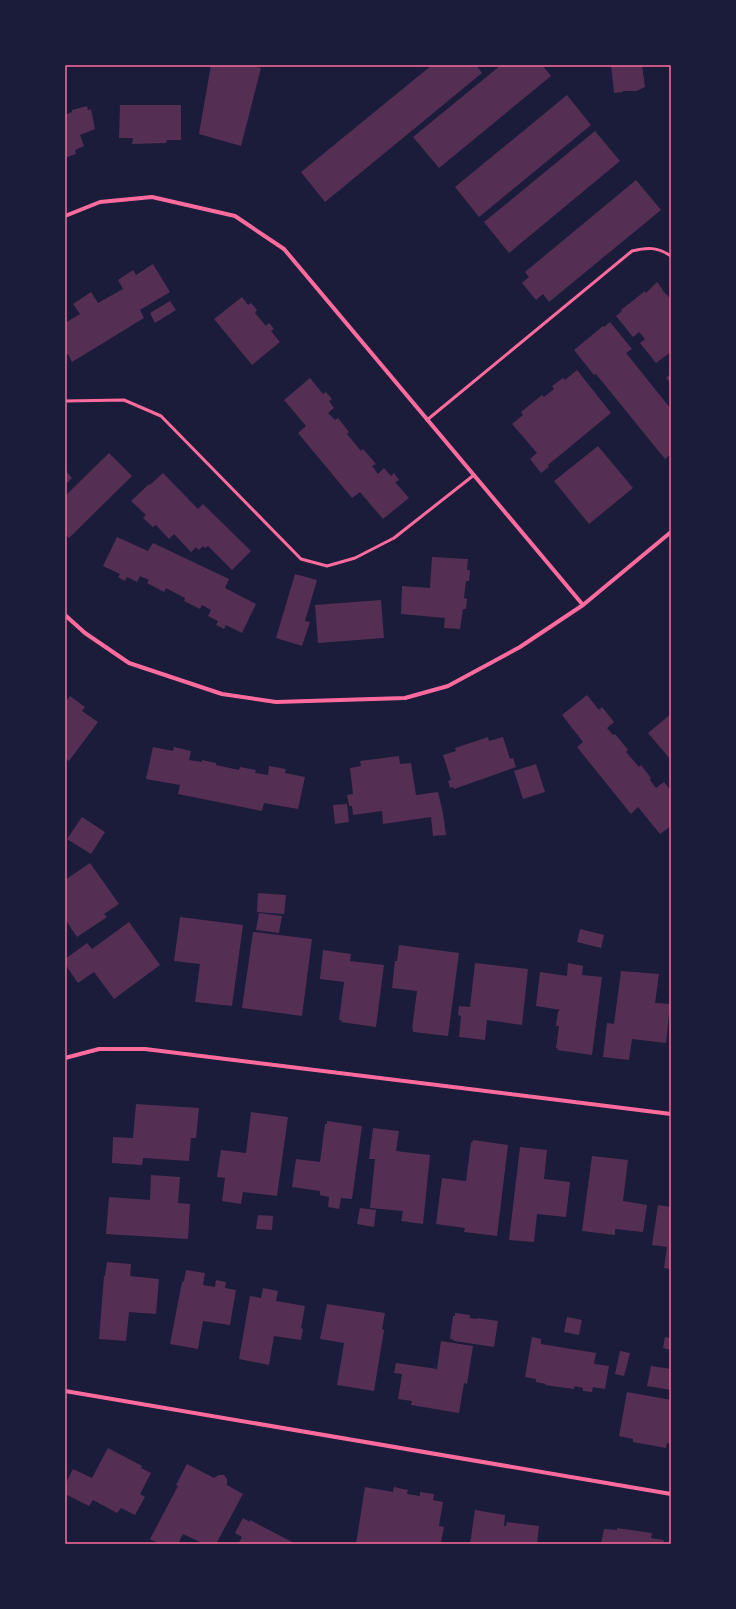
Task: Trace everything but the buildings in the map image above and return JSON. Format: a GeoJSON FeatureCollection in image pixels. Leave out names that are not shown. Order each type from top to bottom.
{"type":"FeatureCollection","features":[{"type":"Feature","properties":{"kind":"street"},"geometry":{"type":"LineString","coordinates":[[65,216],[100,202],[152,197],[235,216],[284,249],[584,605]]}},
{"type":"Feature","properties":{"kind":"street"},"geometry":{"type":"LineString","coordinates":[[65,615],[85,633],[129,663],[222,694],[276,702],[405,698],[448,686],[520,646],[584,605],[671,532]]}},
{"type":"Feature","properties":{"kind":"street"},"geometry":{"type":"LineString","coordinates":[[65,1058],[99,1049],[145,1049],[671,1114]]}},
{"type":"Feature","properties":{"kind":"street"},"geometry":{"type":"LineString","coordinates":[[65,1391],[671,1494]]}},
{"type":"Feature","properties":{"kind":"lane"},"geometry":{"type":"LineString","coordinates":[[427,420],[632,251],[648,247],[664,251],[671,256]]}},
{"type":"Feature","properties":{"kind":"lane"},"geometry":{"type":"LineString","coordinates":[[65,401],[124,400],[161,416],[301,559],[327,566],[355,558],[394,538],[474,475]]}}]}
